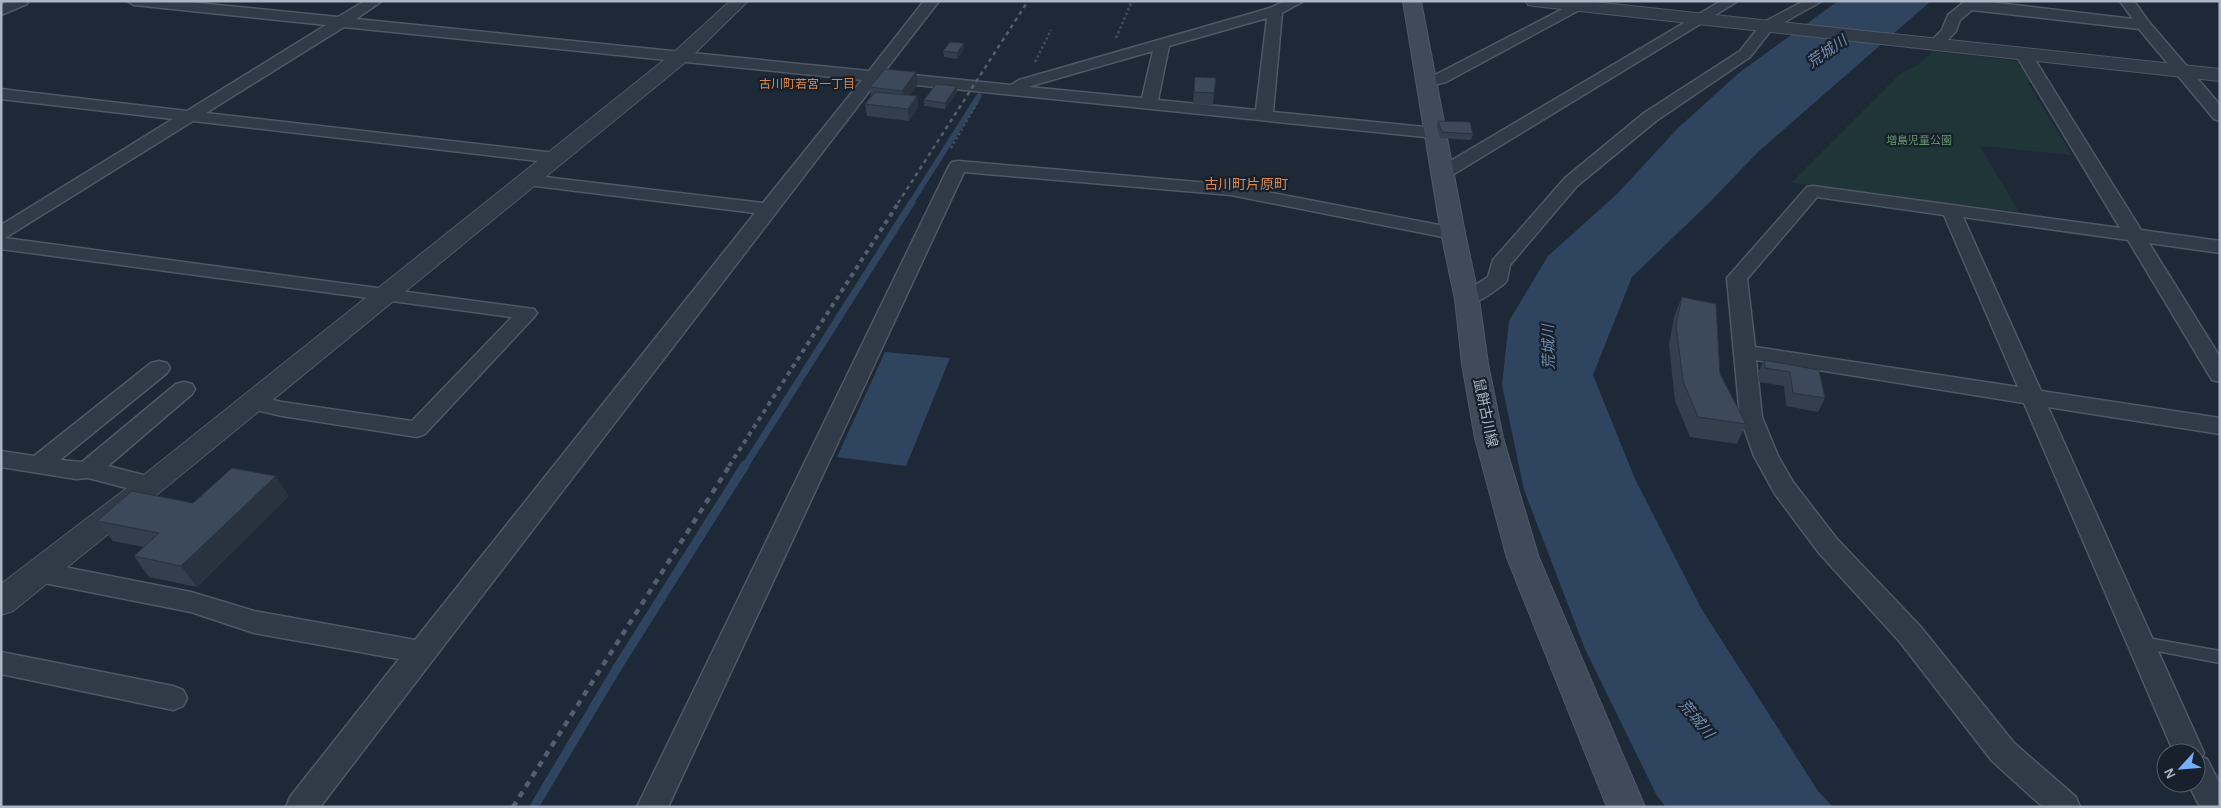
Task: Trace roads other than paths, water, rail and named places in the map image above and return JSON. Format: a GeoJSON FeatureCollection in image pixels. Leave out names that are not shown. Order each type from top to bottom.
{"type":"FeatureCollection","features":[{"type":"Feature","properties":{"kind":"main road","name":"鼠餅古川線"},"geometry":{"type":"LineString","coordinates":[[1412,1],[1452,233],[1467,299],[1475,364],[1489,438],[1523,558],[1626,807]]}},
{"type":"Feature","properties":{"kind":"street"},"geometry":{"type":"LineString","coordinates":[[1,11],[22,1]]}},
{"type":"Feature","properties":{"kind":"street"},"geometry":{"type":"LineString","coordinates":[[134,1],[986,88],[1019,86],[1149,103],[1435,133]]}},
{"type":"Feature","properties":{"kind":"street"},"geometry":{"type":"LineString","coordinates":[[1,233],[375,1]]}},
{"type":"Feature","properties":{"kind":"street"},"geometry":{"type":"LineString","coordinates":[[1,602],[150,485],[680,57],[740,1]]}},
{"type":"Feature","properties":{"kind":"street"},"geometry":{"type":"LineString","coordinates":[[301,807],[420,652],[932,1]]}},
{"type":"Feature","properties":{"kind":"street"},"geometry":{"type":"LineString","coordinates":[[1019,86],[1275,11],[1297,1]]}},
{"type":"Feature","properties":{"kind":"street"},"geometry":{"type":"LineString","coordinates":[[1534,1],[1584,4],[1700,20],[1773,26],[2220,75]]}},
{"type":"Feature","properties":{"kind":"street"},"geometry":{"type":"LineString","coordinates":[[1443,173],[1731,1]]}},
{"type":"Feature","properties":{"kind":"street"},"geometry":{"type":"LineString","coordinates":[[1467,299],[1497,280],[1500,264],[1571,182],[1650,118],[1745,54],[1755,39],[1815,1]]}},
{"type":"Feature","properties":{"kind":"street"},"geometry":{"type":"LineString","coordinates":[[2126,1],[2220,116]]}},
{"type":"Feature","properties":{"kind":"street"},"geometry":{"type":"LineString","coordinates":[[1935,45],[1949,31],[1953,18],[1971,3],[2144,25]]}},
{"type":"Feature","properties":{"kind":"street"},"geometry":{"type":"LineString","coordinates":[[1426,82],[1440,79],[1584,4]]}},
{"type":"Feature","properties":{"kind":"street"},"geometry":{"type":"LineString","coordinates":[[1264,115],[1275,11]]}},
{"type":"Feature","properties":{"kind":"street"},"geometry":{"type":"LineString","coordinates":[[1149,103],[1162,44]]}},
{"type":"Feature","properties":{"kind":"street"},"geometry":{"type":"LineString","coordinates":[[2024,54],[2220,375]]}},
{"type":"Feature","properties":{"kind":"street"},"geometry":{"type":"LineString","coordinates":[[1,94],[555,158]]}},
{"type":"Feature","properties":{"kind":"street"},"geometry":{"type":"LineString","coordinates":[[652,807],[958,166],[1231,190],[1452,233]]}},
{"type":"Feature","properties":{"kind":"street"},"geometry":{"type":"LineString","coordinates":[[528,180],[768,209]]}},
{"type":"Feature","properties":{"kind":"street"},"geometry":{"type":"LineString","coordinates":[[2065,807],[2003,752],[1910,634],[1828,546],[1784,488],[1766,456],[1751,417],[1737,278],[1814,191],[2220,247]]}},
{"type":"Feature","properties":{"kind":"street"},"geometry":{"type":"LineString","coordinates":[[1950,210],[2185,743]]}},
{"type":"Feature","properties":{"kind":"street"},"geometry":{"type":"LineString","coordinates":[[1,243],[527,313],[417,429],[282,409],[251,402]]}},
{"type":"Feature","properties":{"kind":"street"},"geometry":{"type":"LineString","coordinates":[[1745,352],[2220,426]]}},
{"type":"Feature","properties":{"kind":"street"},"geometry":{"type":"LineString","coordinates":[[38,464],[159,368]]}},
{"type":"Feature","properties":{"kind":"street"},"geometry":{"type":"LineString","coordinates":[[88,470],[184,389]]}},
{"type":"Feature","properties":{"kind":"street"},"geometry":{"type":"LineString","coordinates":[[1,460],[76,471],[88,470],[150,485]]}},
{"type":"Feature","properties":{"kind":"street"},"geometry":{"type":"LineString","coordinates":[[39,572],[191,602],[254,622],[420,652]]}},
{"type":"Feature","properties":{"kind":"street"},"geometry":{"type":"LineString","coordinates":[[1,663],[173,698]]}},
{"type":"Feature","properties":{"kind":"street"},"geometry":{"type":"LineString","coordinates":[[2206,788],[2216,807]]}},
{"type":"Feature","properties":{"kind":"lane"},"geometry":{"type":"LineString","coordinates":[[2140,642],[2220,657]]}},
{"type":"Feature","properties":{"kind":"water","name":"荒城川"},"geometry":{"type":"Polygon","coordinates":[[[1838,1],[1931,1],[1758,152],[1709,203],[1632,277],[1593,375],[1635,479],[1701,608],[1818,791],[1833,807],[1666,807],[1657,796],[1585,649],[1524,490],[1502,385],[1509,321],[1548,256],[1617,194],[1678,128],[1740,72],[1838,1]]]}},
{"type":"Feature","properties":{"kind":"water"},"geometry":{"type":"Polygon","coordinates":[[[885,352],[950,358],[906,466],[837,457],[885,352]]]}},
{"type":"Feature","properties":{"kind":"waterway"},"geometry":{"type":"LineString","coordinates":[[911,203],[979,96]]}},
{"type":"Feature","properties":{"kind":"waterway"},"geometry":{"type":"LineString","coordinates":[[745,466],[912,202]]}},
{"type":"Feature","properties":{"kind":"waterway"},"geometry":{"type":"LineString","coordinates":[[534,807],[617,668],[745,465]]}},
{"type":"Feature","properties":{"kind":"railway"},"geometry":{"type":"LineString","coordinates":[[898,203],[1028,1]]}},
{"type":"Feature","properties":{"kind":"railway"},"geometry":{"type":"LineString","coordinates":[[729,466],[899,202]]}},
{"type":"Feature","properties":{"kind":"railway"},"geometry":{"type":"LineString","coordinates":[[513,807],[730,465]]}},
{"type":"Feature","properties":{"kind":"district","name":"古川町若宮一丁目"},"geometry":{"type":"Point","coordinates":[807,84]}},
{"type":"Feature","properties":{"kind":"district","name":"古川町片原町"},"geometry":{"type":"Point","coordinates":[1246,185]}},
{"type":"Feature","properties":{"kind":"park label","name":"増島児童公園"},"geometry":{"type":"Point","coordinates":[1919,140]}}]}
